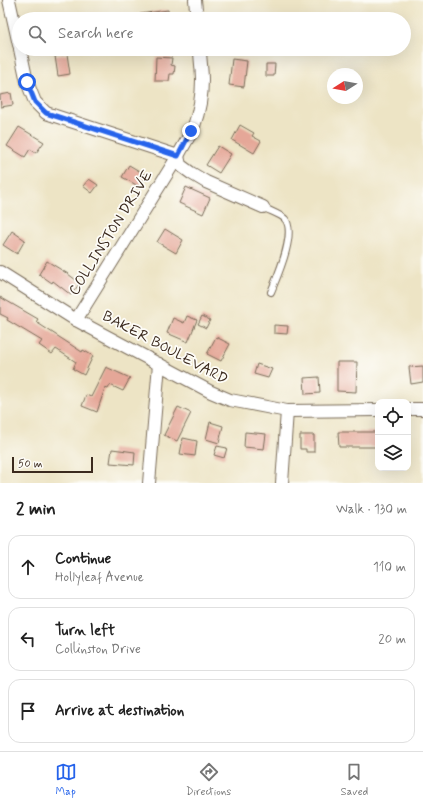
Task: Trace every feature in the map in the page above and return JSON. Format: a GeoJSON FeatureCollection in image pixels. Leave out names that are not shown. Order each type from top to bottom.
{"type":"FeatureCollection","features":[{"type":"Feature","properties":{"kind":"street"},"geometry":{"type":"LineString","coordinates":[[10,0],[12,12]]}},
{"type":"Feature","properties":{"kind":"street"},"geometry":{"type":"LineString","coordinates":[[196,0],[197,12]]}},
{"type":"Feature","properties":{"kind":"street"},"geometry":{"type":"LineString","coordinates":[[21,56],[27,82],[35,102],[46,113],[178,156],[180,165],[191,173],[206,182],[263,207]]}},
{"type":"Feature","properties":{"kind":"street","name":"COLLINSTON DRIVE"},"geometry":{"type":"LineString","coordinates":[[76,320],[178,156],[191,131],[199,108],[202,89],[200,56]]}},
{"type":"Feature","properties":{"kind":"street","name":"BAKER BOULEVARD"},"geometry":{"type":"LineString","coordinates":[[0,272],[76,320],[210,392],[230,400],[287,411],[375,410]]}},
{"type":"Feature","properties":{"kind":"street"},"geometry":{"type":"LineString","coordinates":[[149,483],[159,364]]}},
{"type":"Feature","properties":{"kind":"street"},"geometry":{"type":"LineString","coordinates":[[411,409],[423,408]]}},
{"type":"Feature","properties":{"kind":"street"},"geometry":{"type":"LineString","coordinates":[[282,483],[287,411]]}},
{"type":"Feature","properties":{"kind":"lane"},"geometry":{"type":"LineString","coordinates":[[263,207],[285,218],[289,228],[285,257],[271,292]]}},
{"type":"Feature","properties":{"kind":"building"},"geometry":{"type":"Polygon","coordinates":[[[168,10],[168,12],[154,12],[168,10]]]}},
{"type":"Feature","properties":{"kind":"building"},"geometry":{"type":"Polygon","coordinates":[[[55,56],[67,56],[70,74],[58,76],[55,56]]]}},
{"type":"Feature","properties":{"kind":"building"},"geometry":{"type":"Polygon","coordinates":[[[156,57],[172,58],[171,65],[175,66],[174,74],[170,74],[169,81],[155,81],[156,57]]]}},
{"type":"Feature","properties":{"kind":"building"},"geometry":{"type":"Polygon","coordinates":[[[232,59],[247,61],[244,87],[229,85],[232,59]]]}},
{"type":"Feature","properties":{"kind":"building"},"geometry":{"type":"Polygon","coordinates":[[[266,64],[275,64],[274,76],[266,76],[266,64]]]}},
{"type":"Feature","properties":{"kind":"building"},"geometry":{"type":"Polygon","coordinates":[[[11,93],[13,105],[1,107],[0,95],[11,93]]]}},
{"type":"Feature","properties":{"kind":"building"},"geometry":{"type":"Polygon","coordinates":[[[240,125],[254,133],[252,136],[261,141],[254,153],[232,140],[240,125]]]}},
{"type":"Feature","properties":{"kind":"building"},"geometry":{"type":"Polygon","coordinates":[[[19,127],[44,142],[36,153],[30,149],[25,157],[7,146],[19,127]]]}},
{"type":"Feature","properties":{"kind":"building"},"geometry":{"type":"Polygon","coordinates":[[[218,146],[231,154],[219,173],[206,165],[218,146]]]}},
{"type":"Feature","properties":{"kind":"building"},"geometry":{"type":"Polygon","coordinates":[[[129,165],[146,175],[140,187],[122,177],[129,165]]]}},
{"type":"Feature","properties":{"kind":"building"},"geometry":{"type":"Polygon","coordinates":[[[89,179],[98,185],[92,193],[83,186],[89,179]]]}},
{"type":"Feature","properties":{"kind":"building"},"geometry":{"type":"Polygon","coordinates":[[[186,187],[210,198],[203,214],[179,203],[186,187]]]}},
{"type":"Feature","properties":{"kind":"building"},"geometry":{"type":"Polygon","coordinates":[[[165,229],[183,240],[176,253],[157,242],[165,229]]]}},
{"type":"Feature","properties":{"kind":"building"},"geometry":{"type":"Polygon","coordinates":[[[12,231],[25,240],[17,254],[3,245],[12,231]]]}},
{"type":"Feature","properties":{"kind":"building"},"geometry":{"type":"Polygon","coordinates":[[[47,261],[80,283],[71,295],[53,281],[52,283],[39,274],[47,261]]]}},
{"type":"Feature","properties":{"kind":"building"},"geometry":{"type":"Polygon","coordinates":[[[0,297],[38,319],[36,322],[82,352],[83,350],[93,356],[84,375],[73,369],[76,362],[56,349],[52,354],[39,345],[42,341],[7,320],[8,318],[0,314],[0,297]]]}},
{"type":"Feature","properties":{"kind":"building"},"geometry":{"type":"Polygon","coordinates":[[[187,316],[197,320],[188,342],[167,333],[173,318],[184,323],[187,316]]]}},
{"type":"Feature","properties":{"kind":"building"},"geometry":{"type":"Polygon","coordinates":[[[202,316],[210,320],[206,328],[198,324],[202,316]]]}},
{"type":"Feature","properties":{"kind":"building"},"geometry":{"type":"Polygon","coordinates":[[[274,325],[288,326],[287,334],[274,333],[274,325]]]}},
{"type":"Feature","properties":{"kind":"building"},"geometry":{"type":"Polygon","coordinates":[[[216,337],[230,344],[221,361],[207,354],[216,337]]]}},
{"type":"Feature","properties":{"kind":"building"},"geometry":{"type":"Polygon","coordinates":[[[337,362],[357,362],[356,392],[337,391],[337,362]]]}},
{"type":"Feature","properties":{"kind":"building"},"geometry":{"type":"Polygon","coordinates":[[[257,364],[272,369],[268,378],[254,374],[257,364]]]}},
{"type":"Feature","properties":{"kind":"building"},"geometry":{"type":"Polygon","coordinates":[[[423,366],[423,382],[411,384],[409,367],[423,366]]]}},
{"type":"Feature","properties":{"kind":"building"},"geometry":{"type":"Polygon","coordinates":[[[106,367],[130,378],[123,391],[110,385],[108,389],[105,388],[97,412],[82,406],[86,395],[91,397],[106,367]]]}},
{"type":"Feature","properties":{"kind":"building"},"geometry":{"type":"Polygon","coordinates":[[[319,377],[320,393],[305,394],[304,378],[319,377]]]}},
{"type":"Feature","properties":{"kind":"building"},"geometry":{"type":"Polygon","coordinates":[[[178,407],[191,413],[177,441],[164,435],[178,407]]]}},
{"type":"Feature","properties":{"kind":"building"},"geometry":{"type":"Polygon","coordinates":[[[210,422],[223,426],[219,443],[206,439],[210,422]]]}},
{"type":"Feature","properties":{"kind":"building"},"geometry":{"type":"Polygon","coordinates":[[[245,432],[266,434],[264,449],[244,447],[245,432]]]}},
{"type":"Feature","properties":{"kind":"building"},"geometry":{"type":"Polygon","coordinates":[[[338,432],[375,432],[375,447],[339,447],[338,432]]]}},
{"type":"Feature","properties":{"kind":"building"},"geometry":{"type":"Polygon","coordinates":[[[300,435],[314,435],[314,452],[306,452],[306,449],[300,449],[300,435]]]}},
{"type":"Feature","properties":{"kind":"building"},"geometry":{"type":"Polygon","coordinates":[[[183,438],[197,441],[195,456],[180,454],[183,438]]]}},
{"type":"Feature","properties":{"kind":"building"},"geometry":{"type":"Polygon","coordinates":[[[217,446],[227,448],[224,458],[214,455],[217,446]]]}},
{"type":"Feature","properties":{"kind":"building"},"geometry":{"type":"Polygon","coordinates":[[[112,449],[135,452],[134,465],[110,463],[112,449]]]}},
{"type":"Feature","properties":{"kind":"route"},"geometry":{"type":"LineString","coordinates":[[27,82],[35,102],[46,113],[178,156],[191,131]]}}]}
